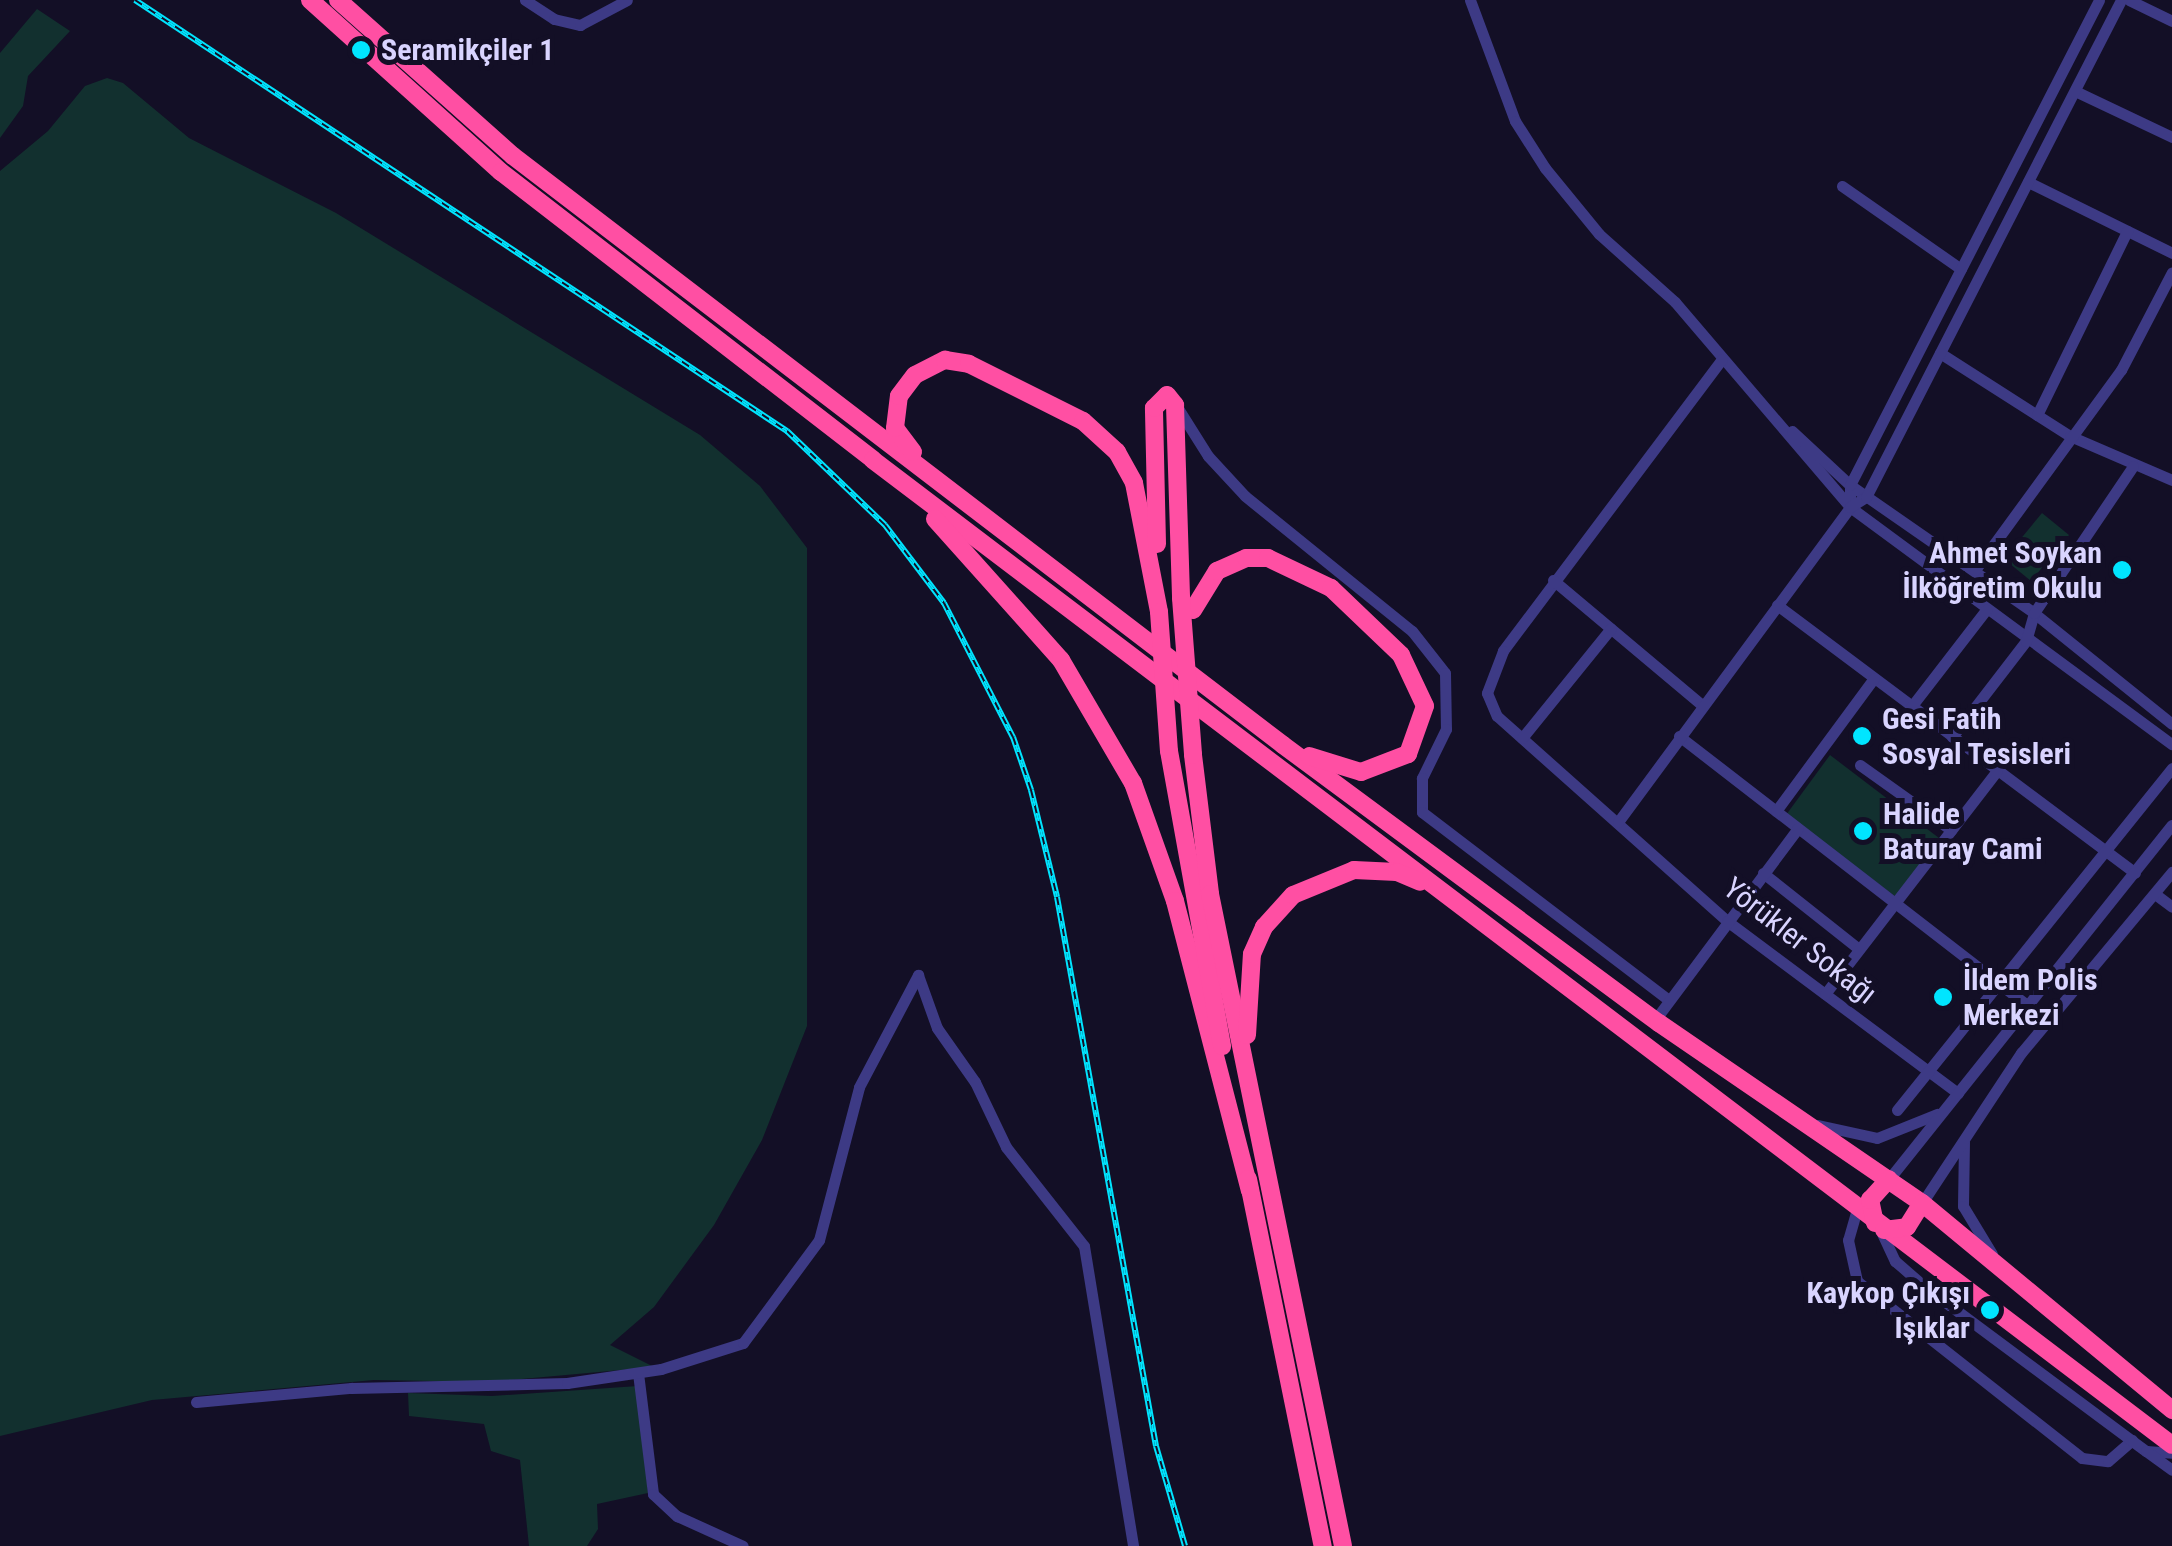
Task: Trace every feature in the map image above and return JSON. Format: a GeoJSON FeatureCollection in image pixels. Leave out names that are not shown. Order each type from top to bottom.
{"type":"FeatureCollection","features":[{"type":"Feature","properties":{"kind":"highway"},"geometry":{"type":"LineString","coordinates":[[310,0],[501,172],[2172,1449]]}},
{"type":"Feature","properties":{"kind":"highway"},"geometry":{"type":"LineString","coordinates":[[338,0],[513,156],[1283,744],[1655,1020],[1922,1203],[2172,1410]]}},
{"type":"Feature","properties":{"kind":"highway"},"geometry":{"type":"LineString","coordinates":[[956,495],[898,437],[894,420],[910,379],[949,360],[1084,421],[1117,452],[1139,495],[1159,612]]}},
{"type":"Feature","properties":{"kind":"highway"},"geometry":{"type":"LineString","coordinates":[[1324,1546],[1258,1187],[1210,894],[1193,755],[1174,402],[1163,395],[1154,404],[1159,612],[1169,751],[1258,1187],[1343,1546]]}},
{"type":"Feature","properties":{"kind":"highway"},"geometry":{"type":"LineString","coordinates":[[873,460],[1022,610],[1074,679],[1122,761],[1167,872],[1258,1187]]}},
{"type":"Feature","properties":{"kind":"highway"},"geometry":{"type":"LineString","coordinates":[[1187,604],[1222,568],[1255,557],[1281,561],[1356,608],[1421,685],[1426,706],[1419,738],[1386,768],[1345,770],[1283,744]]}},
{"type":"Feature","properties":{"kind":"highway"},"geometry":{"type":"LineString","coordinates":[[1258,1187],[1245,1014],[1249,964],[1264,927],[1301,889],[1344,872],[1397,872],[1448,894]]}},
{"type":"Feature","properties":{"kind":"highway"},"geometry":{"type":"LineString","coordinates":[[1879,1227],[1870,1200],[1889,1179]]}},
{"type":"Feature","properties":{"kind":"highway"},"geometry":{"type":"LineString","coordinates":[[1879,1227],[1907,1227],[1922,1203]]}},
{"type":"Feature","properties":{"kind":"street"},"geometry":{"type":"LineString","coordinates":[[524,0],[554,19],[580,24],[627,0]]}},
{"type":"Feature","properties":{"kind":"street"},"geometry":{"type":"LineString","coordinates":[[1470,0],[1516,120],[1545,168],[1599,234],[1674,302],[1850,507],[2026,641],[2172,744]]}},
{"type":"Feature","properties":{"kind":"street"},"geometry":{"type":"LineString","coordinates":[[1850,507],[1850,485],[2099,0]]}},
{"type":"Feature","properties":{"kind":"street"},"geometry":{"type":"LineString","coordinates":[[1618,822],[1850,507],[1866,497],[2121,0]]}},
{"type":"Feature","properties":{"kind":"street"},"geometry":{"type":"LineString","coordinates":[[2129,0],[2172,21]]}},
{"type":"Feature","properties":{"kind":"street"},"geometry":{"type":"LineString","coordinates":[[2074,91],[2172,137]]}},
{"type":"Feature","properties":{"kind":"street"},"geometry":{"type":"LineString","coordinates":[[2028,182],[2172,254]]}},
{"type":"Feature","properties":{"kind":"street"},"geometry":{"type":"LineString","coordinates":[[1842,186],[1961,269]]}},
{"type":"Feature","properties":{"kind":"street"},"geometry":{"type":"LineString","coordinates":[[2038,415],[2127,232]]}},
{"type":"Feature","properties":{"kind":"street"},"geometry":{"type":"LineString","coordinates":[[1975,570],[2122,370],[2172,272]]}},
{"type":"Feature","properties":{"kind":"street"},"geometry":{"type":"LineString","coordinates":[[1940,353],[2070,436],[2172,480]]}},
{"type":"Feature","properties":{"kind":"street"},"geometry":{"type":"LineString","coordinates":[[1702,706],[1553,580],[1722,359]]}},
{"type":"Feature","properties":{"kind":"street"},"geometry":{"type":"LineString","coordinates":[[1744,386],[1850,485],[2034,613],[2172,724]]}},
{"type":"Feature","properties":{"kind":"street"},"geometry":{"type":"LineString","coordinates":[[1174,402],[1208,456],[1245,496],[1412,631],[1445,673],[1446,729],[1422,778],[1422,812],[1669,1000]]}},
{"type":"Feature","properties":{"kind":"street"},"geometry":{"type":"LineString","coordinates":[[1952,737],[2026,641],[2034,613],[2133,466]]}},
{"type":"Feature","properties":{"kind":"street","name":"Yörükler Sokağı"},"geometry":{"type":"LineString","coordinates":[[1553,580],[1503,651],[1487,693],[1496,716],[1727,920],[1958,1093]]}},
{"type":"Feature","properties":{"kind":"street"},"geometry":{"type":"LineString","coordinates":[[1776,605],[2135,872]]}},
{"type":"Feature","properties":{"kind":"street"},"geometry":{"type":"LineString","coordinates":[[1911,706],[1986,610]]}},
{"type":"Feature","properties":{"kind":"street"},"geometry":{"type":"LineString","coordinates":[[1522,738],[1611,628]]}},
{"type":"Feature","properties":{"kind":"street"},"geometry":{"type":"LineString","coordinates":[[1776,811],[1874,678]]}},
{"type":"Feature","properties":{"kind":"street"},"geometry":{"type":"LineString","coordinates":[[1679,736],[2027,1004]]}},
{"type":"Feature","properties":{"kind":"street"},"geometry":{"type":"LineString","coordinates":[[1860,765],[1952,830]]}},
{"type":"Feature","properties":{"kind":"street"},"geometry":{"type":"LineString","coordinates":[[1897,1110],[2103,848],[2172,768]]}},
{"type":"Feature","properties":{"kind":"street"},"geometry":{"type":"LineString","coordinates":[[1825,994],[1997,771]]}},
{"type":"Feature","properties":{"kind":"street"},"geometry":{"type":"LineString","coordinates":[[1889,1179],[2172,825]]}},
{"type":"Feature","properties":{"kind":"street"},"geometry":{"type":"LineString","coordinates":[[1655,1020],[1798,828]]}},
{"type":"Feature","properties":{"kind":"street"},"geometry":{"type":"LineString","coordinates":[[1922,1203],[2031,1041],[2172,872]]}},
{"type":"Feature","properties":{"kind":"street"},"geometry":{"type":"LineString","coordinates":[[1763,873],[1859,950]]}},
{"type":"Feature","properties":{"kind":"street"},"geometry":{"type":"LineString","coordinates":[[2156,894],[2172,907]]}},
{"type":"Feature","properties":{"kind":"street"},"geometry":{"type":"LineString","coordinates":[[196,1402],[351,1388],[530,1386],[638,1373],[743,1343],[804,1266],[830,1212],[859,1087],[918,975],[937,1028],[975,1082],[1006,1148],[1084,1246],[1133,1546]]}},
{"type":"Feature","properties":{"kind":"street"},"geometry":{"type":"LineString","coordinates":[[1800,1119],[1876,1138],[1941,1112]]}},
{"type":"Feature","properties":{"kind":"street"},"geometry":{"type":"LineString","coordinates":[[1965,1134],[1963,1206],[2007,1274]]}},
{"type":"Feature","properties":{"kind":"street"},"geometry":{"type":"LineString","coordinates":[[1857,1210],[1848,1250],[1857,1280],[2082,1458],[2108,1461],[2132,1440]]}},
{"type":"Feature","properties":{"kind":"street"},"geometry":{"type":"LineString","coordinates":[[1879,1227],[1895,1261],[2172,1470]]}},
{"type":"Feature","properties":{"kind":"street"},"geometry":{"type":"LineString","coordinates":[[638,1373],[653,1494],[676,1516],[743,1546]]}},
{"type":"Feature","properties":{"kind":"street"},"geometry":{"type":"LineString","coordinates":[[2146,1451],[2172,1449]]}},
{"type":"Feature","properties":{"kind":"green space"},"geometry":{"type":"Polygon","coordinates":[[[37,9],[70,31],[28,76],[23,106],[0,138],[0,53],[37,9]]]}},
{"type":"Feature","properties":{"kind":"green space"},"geometry":{"type":"Polygon","coordinates":[[[107,78],[123,83],[189,138],[336,213],[700,435],[760,486],[807,548],[807,1026],[762,1140],[714,1225],[654,1307],[610,1345],[654,1367],[490,1382],[374,1380],[152,1400],[0,1436],[0,171],[48,131],[85,86],[107,78]]]}},
{"type":"Feature","properties":{"kind":"green space"},"geometry":{"type":"Polygon","coordinates":[[[2042,513],[2069,535],[2031,581],[2004,559],[2042,513]]]}},
{"type":"Feature","properties":{"kind":"green space"},"geometry":{"type":"Polygon","coordinates":[[[1830,755],[1939,838],[1896,897],[1786,815],[1830,755]]]}},
{"type":"Feature","properties":{"kind":"green space"},"geometry":{"type":"Polygon","coordinates":[[[638,1386],[648,1493],[597,1504],[598,1529],[587,1546],[529,1546],[520,1460],[491,1451],[484,1424],[409,1416],[408,1393],[492,1396],[638,1386]]]}},
{"type":"Feature","properties":{"kind":"railway"},"geometry":{"type":"LineString","coordinates":[[135,0],[787,431],[885,525],[944,603],[1013,737],[1031,790],[1057,897],[1156,1446],[1185,1546]]}},
{"type":"Feature","properties":{"kind":"place","name":"Seramikçiler 1"},"geometry":{"type":"Point","coordinates":[361,50]}},
{"type":"Feature","properties":{"kind":"place","name":"Ahmet Soykan İlköğretim Okulu"},"geometry":{"type":"Point","coordinates":[2122,570]}},
{"type":"Feature","properties":{"kind":"place","name":"Gesi Fatih Sosyal Tesisleri"},"geometry":{"type":"Point","coordinates":[1862,736]}},
{"type":"Feature","properties":{"kind":"place","name":"Halide Baturay Cami"},"geometry":{"type":"Point","coordinates":[1863,831]}},
{"type":"Feature","properties":{"kind":"place","name":"İldem Polis Merkezi"},"geometry":{"type":"Point","coordinates":[1943,997]}},
{"type":"Feature","properties":{"kind":"place","name":"Kaykop Çıkışı Işıklar"},"geometry":{"type":"Point","coordinates":[1990,1310]}}]}
